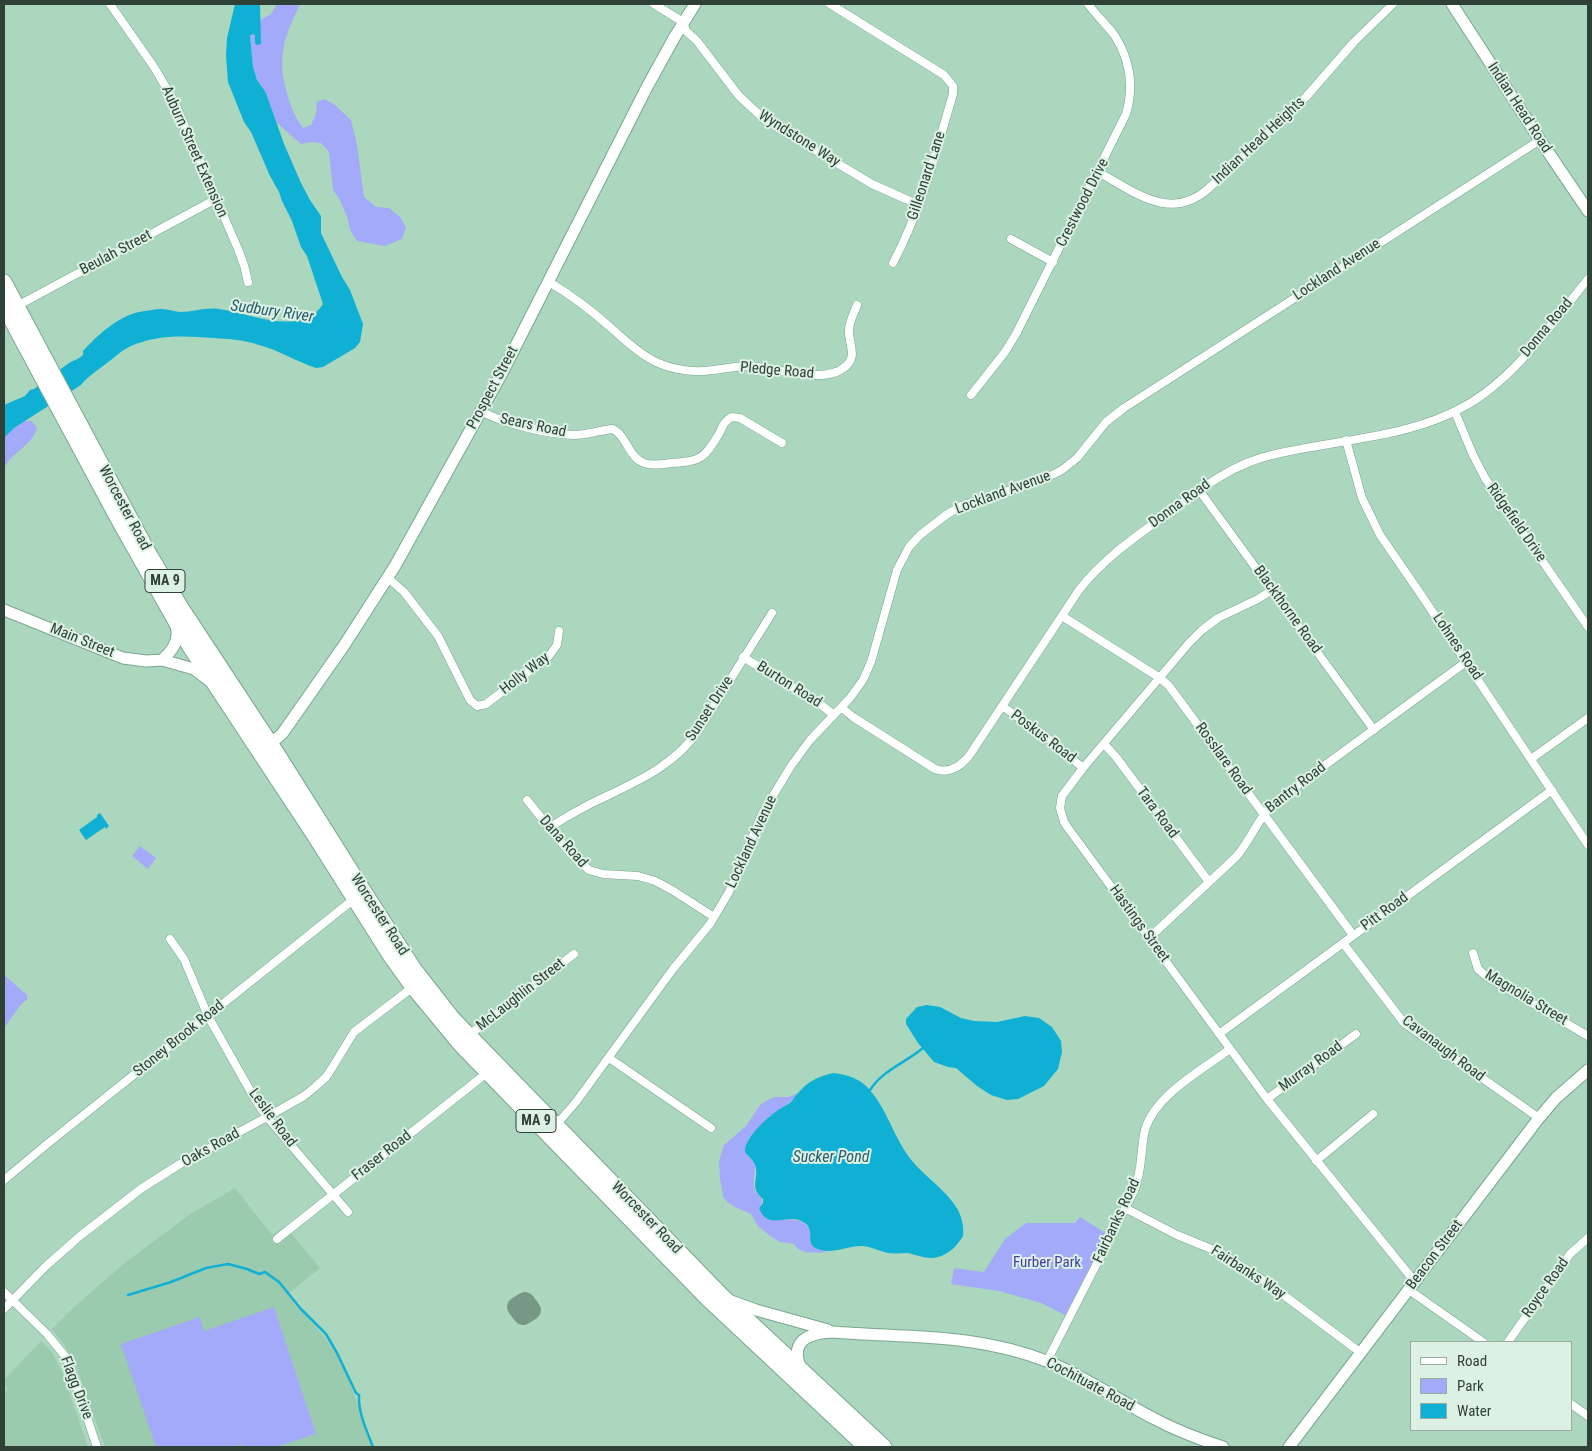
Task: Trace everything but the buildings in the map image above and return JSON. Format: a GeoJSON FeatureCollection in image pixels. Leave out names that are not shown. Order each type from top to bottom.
{"type":"FeatureCollection","features":[{"type":"Feature","properties":{"kind":"highway","name":"Worcester Road"},"geometry":{"type":"LineString","coordinates":[[4,282],[10,306],[176,623],[213,683],[264,748],[407,958],[440,1003],[722,1296],[884,1447]]}},
{"type":"Feature","properties":{"kind":"highway","name":"Worcester Road"},"geometry":{"type":"LineString","coordinates":[[67,412],[354,899],[413,987],[461,1045],[707,1298],[866,1447]]}},
{"type":"Feature","properties":{"kind":"street","name":"Auburn Street Extension"},"geometry":{"type":"LineString","coordinates":[[110,4],[170,93],[242,258],[248,282]]}},
{"type":"Feature","properties":{"kind":"street"},"geometry":{"type":"LineString","coordinates":[[654,4],[683,22]]}},
{"type":"Feature","properties":{"kind":"street","name":"Prospect Street"},"geometry":{"type":"LineString","coordinates":[[264,748],[282,734],[388,578],[481,411],[549,282],[647,87],[695,4]]}},
{"type":"Feature","properties":{"kind":"street","name":"Gilleonard Lane"},"geometry":{"type":"LineString","coordinates":[[830,4],[944,75],[953,86],[953,94],[919,205],[905,240],[893,263]]}},
{"type":"Feature","properties":{"kind":"street","name":"Crestwood Drive"},"geometry":{"type":"LineString","coordinates":[[971,395],[1008,348],[1126,114],[1130,97],[1130,79],[1127,62],[1120,45],[1110,30],[1088,4]]}},
{"type":"Feature","properties":{"kind":"street","name":"Indian Head Heights"},"geometry":{"type":"LineString","coordinates":[[1098,172],[1135,192],[1163,203],[1178,204],[1194,200],[1306,97],[1354,42],[1393,4]]}},
{"type":"Feature","properties":{"kind":"street","name":"Indian Head Road"},"geometry":{"type":"LineString","coordinates":[[1452,4],[1588,211]]}},
{"type":"Feature","properties":{"kind":"street","name":"Wyndstone Way"},"geometry":{"type":"LineString","coordinates":[[683,22],[686,31],[697,41],[732,88],[758,115],[773,126],[872,184],[919,205]]}},
{"type":"Feature","properties":{"kind":"street","name":"Lockland Avenue"},"geometry":{"type":"LineString","coordinates":[[556,1125],[576,1102],[714,917],[728,892],[772,796],[803,749],[842,708],[857,689],[867,671],[900,562],[909,547],[920,535],[960,506],[1042,480],[1066,467],[1077,458],[1106,422],[1124,408],[1540,140]]}},
{"type":"Feature","properties":{"kind":"street","name":"Beulah Street"},"geometry":{"type":"LineString","coordinates":[[10,306],[216,200]]}},
{"type":"Feature","properties":{"kind":"street"},"geometry":{"type":"LineString","coordinates":[[1011,239],[1053,262]]}},
{"type":"Feature","properties":{"kind":"street","name":"Donna Road"},"geometry":{"type":"LineString","coordinates":[[842,708],[928,765],[941,771],[953,770],[964,762],[1085,582],[1109,558],[1199,490],[1222,475],[1249,462],[1271,455],[1420,426],[1455,412],[1476,399],[1507,375],[1588,279]]}},
{"type":"Feature","properties":{"kind":"street","name":"Pledge Road"},"geometry":{"type":"LineString","coordinates":[[549,282],[573,296],[608,324],[625,341],[648,358],[674,368],[694,371],[749,366],[802,374],[829,374],[836,372],[846,366],[852,356],[848,335],[856,305]]}},
{"type":"Feature","properties":{"kind":"street","name":"Sears Road"},"geometry":{"type":"LineString","coordinates":[[481,411],[503,420],[560,434],[584,434],[612,430],[619,434],[637,458],[642,462],[652,464],[687,463],[698,459],[709,450],[725,422],[732,417],[740,418],[782,443]]}},
{"type":"Feature","properties":{"kind":"street","name":"Ridgefield Drive"},"geometry":{"type":"LineString","coordinates":[[1455,412],[1473,454],[1486,478],[1588,627]]}},
{"type":"Feature","properties":{"kind":"street","name":"Lohnes Road"},"geometry":{"type":"LineString","coordinates":[[1346,440],[1358,488],[1374,526],[1588,845]]}},
{"type":"Feature","properties":{"kind":"street","name":"Blackthorne Road"},"geometry":{"type":"LineString","coordinates":[[1199,490],[1374,730]]}},
{"type":"Feature","properties":{"kind":"street","name":"Holly Way"},"geometry":{"type":"LineString","coordinates":[[388,578],[404,592],[438,636],[470,700],[477,706],[486,704],[549,656],[557,645],[559,630]]}},
{"type":"Feature","properties":{"kind":"street","name":"Hastings Street"},"geometry":{"type":"LineString","coordinates":[[1272,590],[1210,623],[1195,636],[1083,768],[1062,796],[1061,815],[1068,828],[1267,1099],[1412,1286],[1482,1341]]}},
{"type":"Feature","properties":{"kind":"street","name":"Main Street"},"geometry":{"type":"LineString","coordinates":[[4,610],[123,658],[146,661],[162,660],[194,669],[213,683]]}},
{"type":"Feature","properties":{"kind":"street","name":"Sunset Drive"},"geometry":{"type":"LineString","coordinates":[[550,828],[568,815],[648,775],[678,755],[694,737],[772,612]]}},
{"type":"Feature","properties":{"kind":"street","name":"Rosslare Road"},"geometry":{"type":"LineString","coordinates":[[1062,616],[1160,678],[1174,691],[1353,935]]}},
{"type":"Feature","properties":{"kind":"street"},"geometry":{"type":"LineString","coordinates":[[162,660],[174,647],[178,632],[176,623]]}},
{"type":"Feature","properties":{"kind":"street","name":"Burton Road"},"geometry":{"type":"LineString","coordinates":[[743,657],[820,704],[834,715]]}},
{"type":"Feature","properties":{"kind":"street","name":"Bantry Road"},"geometry":{"type":"LineString","coordinates":[[1148,938],[1160,929],[1241,852],[1264,813],[1276,802],[1466,662]]}},
{"type":"Feature","properties":{"kind":"street","name":"Poskus Road"},"geometry":{"type":"LineString","coordinates":[[1002,706],[1045,736],[1083,768]]}},
{"type":"Feature","properties":{"kind":"street"},"geometry":{"type":"LineString","coordinates":[[1531,759],[1588,718]]}},
{"type":"Feature","properties":{"kind":"street","name":"Tara Road"},"geometry":{"type":"LineString","coordinates":[[1104,744],[1116,757],[1209,882]]}},
{"type":"Feature","properties":{"kind":"street","name":"Pitt Road"},"geometry":{"type":"LineString","coordinates":[[1219,1034],[1552,790]]}},
{"type":"Feature","properties":{"kind":"street","name":"Dana Road"},"geometry":{"type":"LineString","coordinates":[[527,800],[569,852],[589,870],[603,874],[638,876],[654,881],[672,890],[714,917]]}},
{"type":"Feature","properties":{"kind":"street","name":"Stoney Brook Road"},"geometry":{"type":"LineString","coordinates":[[4,1180],[354,899]]}},
{"type":"Feature","properties":{"kind":"street","name":"Leslie Road"},"geometry":{"type":"LineString","coordinates":[[170,939],[184,959],[208,1016],[256,1101],[267,1117],[348,1212]]}},
{"type":"Feature","properties":{"kind":"street","name":"Cavanaugh Road"},"geometry":{"type":"LineString","coordinates":[[1343,942],[1404,1023],[1539,1118]]}},
{"type":"Feature","properties":{"kind":"street","name":"Magnolia Street"},"geometry":{"type":"LineString","coordinates":[[1473,953],[1478,969],[1486,976],[1588,1036]]}},
{"type":"Feature","properties":{"kind":"street","name":"McLaughlin Street"},"geometry":{"type":"LineString","coordinates":[[469,1035],[574,954]]}},
{"type":"Feature","properties":{"kind":"street","name":"Oaks Road"},"geometry":{"type":"LineString","coordinates":[[4,1309],[80,1236],[142,1188],[180,1164],[304,1096],[332,1068],[354,1032],[413,987]]}},
{"type":"Feature","properties":{"kind":"street","name":"Murray Road"},"geometry":{"type":"LineString","coordinates":[[1267,1099],[1356,1034]]}},
{"type":"Feature","properties":{"kind":"street","name":"Fairbanks Road"},"geometry":{"type":"LineString","coordinates":[[1047,1361],[1138,1182],[1145,1130],[1156,1108],[1168,1095],[1230,1049]]}},
{"type":"Feature","properties":{"kind":"street"},"geometry":{"type":"LineString","coordinates":[[609,1058],[711,1128]]}},
{"type":"Feature","properties":{"kind":"street","name":"Beacon Street"},"geometry":{"type":"LineString","coordinates":[[1289,1447],[1539,1118],[1556,1098],[1588,1070]]}},
{"type":"Feature","properties":{"kind":"street","name":"Fraser Road"},"geometry":{"type":"LineString","coordinates":[[277,1240],[488,1072]]}},
{"type":"Feature","properties":{"kind":"street"},"geometry":{"type":"LineString","coordinates":[[1316,1161],[1373,1114]]}},
{"type":"Feature","properties":{"kind":"street","name":"Fairbanks Way"},"geometry":{"type":"LineString","coordinates":[[1125,1208],[1177,1235],[1221,1253],[1269,1284],[1361,1353]]}},
{"type":"Feature","properties":{"kind":"street","name":"Royce Road"},"geometry":{"type":"LineString","coordinates":[[1509,1341],[1570,1254],[1588,1238]]}},
{"type":"Feature","properties":{"kind":"street","name":"Flagg Drive"},"geometry":{"type":"LineString","coordinates":[[4,1292],[51,1338],[64,1356],[71,1370],[97,1447]]}},
{"type":"Feature","properties":{"kind":"street","name":"Cochituate Road"},"geometry":{"type":"LineString","coordinates":[[722,1296],[744,1307],[832,1332]]}},
{"type":"Feature","properties":{"kind":"street","name":"Cochituate Road"},"geometry":{"type":"LineString","coordinates":[[801,1370],[797,1355],[800,1344],[804,1339],[813,1334],[832,1332],[959,1339],[999,1346],[1047,1361],[1082,1377],[1169,1426],[1223,1447]]}},
{"type":"Feature","properties":{"kind":"street"},"geometry":{"type":"LineString","coordinates":[[1572,1405],[1588,1416]]}},
{"type":"Feature","properties":{"kind":"shaded area"},"geometry":{"type":"Polygon","coordinates":[[[235,1188],[272,1235],[285,1226],[320,1268],[288,1294],[326,1339],[343,1363],[373,1447],[105,1447],[75,1363],[52,1329],[74,1307],[126,1262],[189,1215],[235,1188]]]}},
{"type":"Feature","properties":{"kind":"shaded area"},"geometry":{"type":"Polygon","coordinates":[[[41,1341],[52,1352],[63,1374],[88,1447],[4,1447],[4,1395],[8,1389],[4,1384],[4,1380],[41,1341]]]}},
{"type":"Feature","properties":{"kind":"green space"},"geometry":{"type":"Polygon","coordinates":[[[277,4],[300,4],[286,37],[282,57],[284,80],[295,116],[303,128],[311,125],[316,114],[317,102],[324,99],[335,105],[351,120],[357,145],[364,197],[376,207],[389,208],[401,218],[406,228],[402,239],[385,246],[357,241],[351,232],[340,200],[333,190],[329,152],[321,143],[301,144],[276,122],[266,93],[257,80],[253,67],[250,36],[255,23],[271,14],[277,4]]]}},
{"type":"Feature","properties":{"kind":"green space"},"geometry":{"type":"Polygon","coordinates":[[[24,421],[32,421],[37,428],[35,434],[4,468],[4,438],[24,421]]]}},
{"type":"Feature","properties":{"kind":"green space"},"geometry":{"type":"Polygon","coordinates":[[[140,846],[156,858],[148,869],[132,856],[140,846]]]}},
{"type":"Feature","properties":{"kind":"green space"},"geometry":{"type":"Polygon","coordinates":[[[4,975],[27,995],[27,1000],[22,1003],[4,1028],[4,975]]]}},
{"type":"Feature","properties":{"kind":"green space"},"geometry":{"type":"Polygon","coordinates":[[[798,1093],[793,1100],[769,1117],[748,1140],[747,1156],[755,1166],[754,1187],[762,1199],[759,1208],[763,1215],[769,1219],[798,1221],[805,1224],[811,1231],[810,1243],[818,1249],[828,1251],[820,1253],[805,1252],[798,1249],[794,1244],[780,1242],[770,1236],[758,1226],[751,1214],[727,1202],[723,1196],[720,1178],[719,1161],[724,1145],[746,1126],[760,1105],[775,1097],[788,1097],[798,1093]]]}},
{"type":"Feature","properties":{"kind":"green space","name":"Furber Park"},"geometry":{"type":"Polygon","coordinates":[[[1080,1217],[1107,1234],[1065,1315],[1041,1303],[999,1291],[951,1284],[954,1268],[984,1272],[1005,1239],[1026,1223],[1075,1223],[1080,1217]]]}},
{"type":"Feature","properties":{"kind":"green space"},"geometry":{"type":"Polygon","coordinates":[[[274,1307],[316,1434],[275,1447],[244,1447],[242,1444],[231,1447],[156,1447],[121,1344],[200,1317],[204,1331],[274,1307]]]}},
{"type":"Feature","properties":{"kind":"water"},"geometry":{"type":"Polygon","coordinates":[[[235,4],[260,4],[261,44],[257,45],[255,43],[255,35],[252,34],[250,36],[253,67],[257,80],[266,93],[284,144],[301,183],[321,216],[321,233],[350,290],[363,324],[360,342],[355,348],[323,367],[316,368],[266,347],[237,340],[183,336],[151,339],[131,346],[122,352],[81,385],[14,428],[4,438],[4,405],[25,396],[30,390],[83,355],[83,351],[102,333],[116,322],[131,314],[159,309],[181,312],[214,309],[274,321],[289,322],[302,320],[314,314],[323,304],[307,256],[301,247],[292,221],[251,132],[244,122],[228,82],[227,38],[235,4]]]}},
{"type":"Feature","properties":{"kind":"water"},"geometry":{"type":"Polygon","coordinates":[[[100,813],[109,826],[86,840],[79,830],[100,813]]]}},
{"type":"Feature","properties":{"kind":"water"},"geometry":{"type":"Polygon","coordinates":[[[927,1005],[940,1007],[961,1018],[974,1021],[997,1022],[1025,1016],[1039,1018],[1052,1027],[1061,1041],[1062,1052],[1058,1069],[1044,1086],[1018,1099],[1007,1100],[991,1095],[956,1068],[934,1062],[918,1043],[906,1024],[906,1019],[917,1007],[927,1005]]]}},
{"type":"Feature","properties":{"kind":"water","name":"Sucker Pond"},"geometry":{"type":"Polygon","coordinates":[[[833,1073],[846,1075],[865,1085],[878,1101],[909,1157],[953,1202],[961,1216],[963,1236],[949,1252],[942,1256],[930,1258],[908,1253],[888,1253],[863,1246],[832,1251],[820,1250],[812,1244],[810,1230],[805,1223],[794,1219],[772,1220],[762,1215],[759,1208],[763,1203],[763,1199],[755,1186],[755,1165],[745,1152],[748,1141],[762,1123],[790,1102],[806,1085],[819,1077],[833,1073]]]}},
{"type":"Feature","properties":{"kind":"waterway"},"geometry":{"type":"LineString","coordinates":[[870,1090],[881,1077],[923,1048]]}},
{"type":"Feature","properties":{"kind":"waterway"},"geometry":{"type":"LineString","coordinates":[[128,1295],[171,1282],[206,1268],[228,1264],[259,1274],[265,1272],[279,1282],[301,1309],[326,1334],[356,1393],[359,1395],[361,1415],[373,1447]]}},
{"type":"Feature","properties":{"kind":"taxiway"},"geometry":{"type":"LineString","coordinates":[[525,1302],[531,1310],[523,1315],[517,1307],[525,1302]]}},
{"type":"Feature","properties":{"kind":"water label","name":"Sudbury River"},"geometry":{"type":"Point","coordinates":[272,312]}}]}
